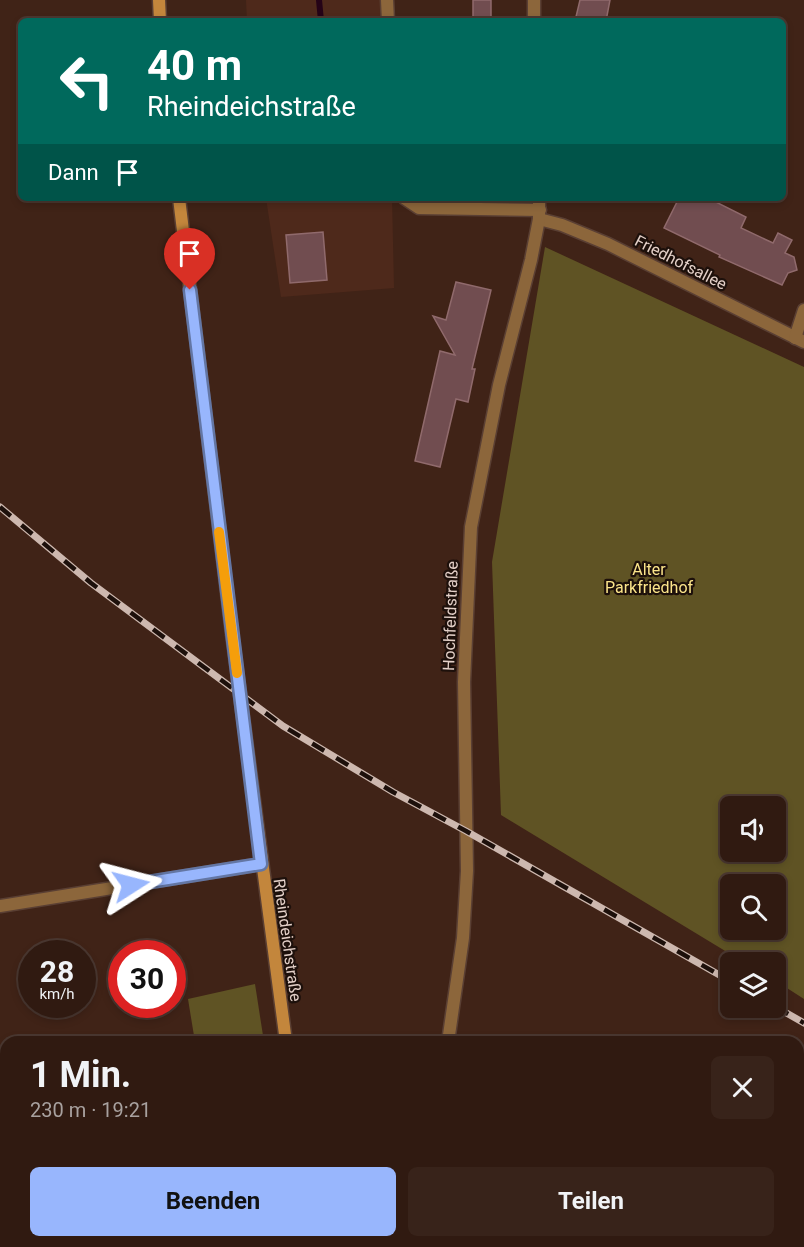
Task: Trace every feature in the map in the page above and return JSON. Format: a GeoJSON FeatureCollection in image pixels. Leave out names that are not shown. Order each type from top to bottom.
{"type":"FeatureCollection","features":[{"type":"Feature","properties":{"kind":"main road"},"geometry":{"type":"LineString","coordinates":[[159,0],[160,18]]}},
{"type":"Feature","properties":{"kind":"main road","name":"Rheindeichstraße"},"geometry":{"type":"LineString","coordinates":[[179,201],[261,864],[285,1036]]}},
{"type":"Feature","properties":{"kind":"street"},"geometry":{"type":"LineString","coordinates":[[387,0],[388,18]]}},
{"type":"Feature","properties":{"kind":"street"},"geometry":{"type":"LineString","coordinates":[[534,0],[534,18]]}},
{"type":"Feature","properties":{"kind":"street","name":"Friedhofsallee"},"geometry":{"type":"LineString","coordinates":[[408,201],[419,208],[539,209],[562,225],[608,244],[799,340]]}},
{"type":"Feature","properties":{"kind":"street","name":"Hochfeldstraße"},"geometry":{"type":"LineString","coordinates":[[449,1036],[463,938],[467,871],[464,682],[471,526],[499,385],[539,209]]}},
{"type":"Feature","properties":{"kind":"street"},"geometry":{"type":"LineString","coordinates":[[799,340],[804,310]]}},
{"type":"Feature","properties":{"kind":"street"},"geometry":{"type":"LineString","coordinates":[[0,906],[261,864]]}},
{"type":"Feature","properties":{"kind":"shaded area"},"geometry":{"type":"Polygon","coordinates":[[[246,0],[381,0],[383,18],[247,18],[246,0]]]}},
{"type":"Feature","properties":{"kind":"shaded area"},"geometry":{"type":"Polygon","coordinates":[[[266,201],[392,201],[394,288],[281,297],[266,201]]]}},
{"type":"Feature","properties":{"kind":"green space","name":"Alter Parkfriedhof"},"geometry":{"type":"Polygon","coordinates":[[[545,247],[804,367],[804,999],[786,987],[786,952],[727,952],[501,815],[492,562],[545,247]]]}},
{"type":"Feature","properties":{"kind":"green space"},"geometry":{"type":"Polygon","coordinates":[[[255,984],[263,1036],[194,1036],[188,999],[255,984]]]}},
{"type":"Feature","properties":{"kind":"building"},"geometry":{"type":"Polygon","coordinates":[[[473,0],[491,0],[491,18],[473,18],[473,0]]]}},
{"type":"Feature","properties":{"kind":"building"},"geometry":{"type":"Polygon","coordinates":[[[580,0],[610,0],[607,18],[576,18],[580,0]]]}},
{"type":"Feature","properties":{"kind":"building"},"geometry":{"type":"Polygon","coordinates":[[[678,201],[714,201],[746,217],[741,228],[773,243],[778,233],[792,240],[785,253],[794,257],[797,270],[788,273],[782,285],[719,257],[720,255],[664,228],[678,201]]]}},
{"type":"Feature","properties":{"kind":"building"},"geometry":{"type":"Polygon","coordinates":[[[323,232],[327,280],[290,283],[286,235],[323,232]]]}},
{"type":"Feature","properties":{"kind":"building"},"geometry":{"type":"Polygon","coordinates":[[[456,282],[491,290],[472,369],[475,369],[468,402],[456,399],[440,467],[415,461],[440,351],[455,355],[433,316],[446,320],[456,282]]]}},
{"type":"Feature","properties":{"kind":"waterway"},"geometry":{"type":"LineString","coordinates":[[319,0],[321,18]]}},
{"type":"Feature","properties":{"kind":"railway"},"geometry":{"type":"LineString","coordinates":[[0,507],[91,583],[283,726],[393,792],[720,975]]}},
{"type":"Feature","properties":{"kind":"railway"},"geometry":{"type":"LineString","coordinates":[[786,1013],[804,1023]]}},
{"type":"Feature","properties":{"kind":"slow traffic"},"geometry":{"type":"LineString","coordinates":[[219,532],[237,673]]}},
{"type":"Feature","properties":{"kind":"route"},"geometry":{"type":"LineString","coordinates":[[131,885],[261,864],[190,290]]}}]}
